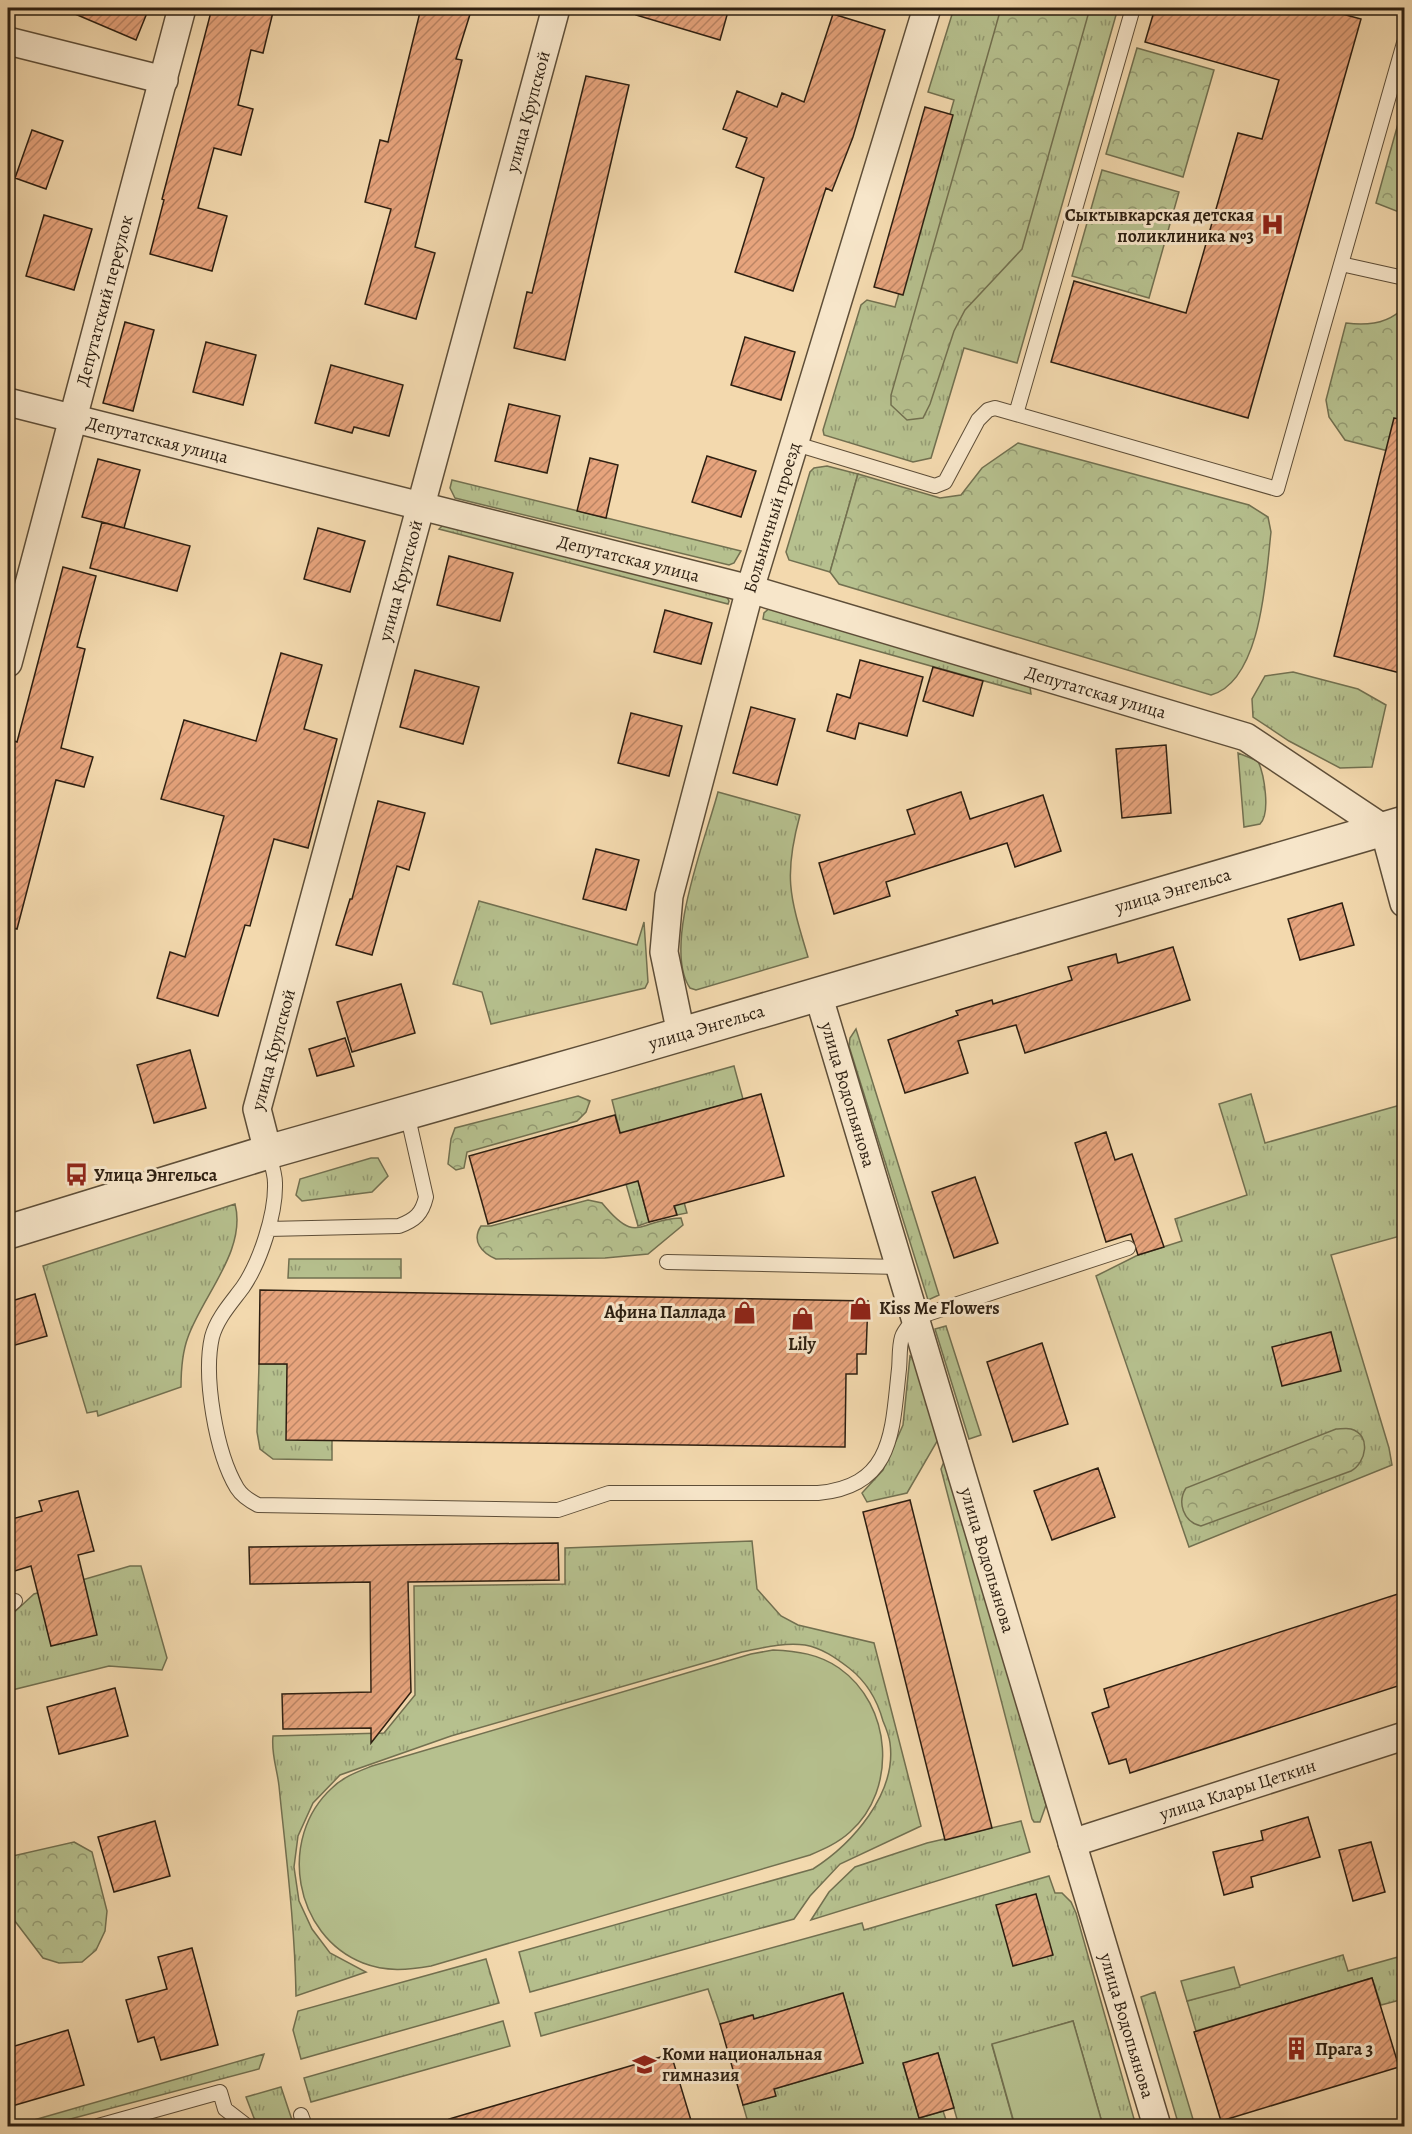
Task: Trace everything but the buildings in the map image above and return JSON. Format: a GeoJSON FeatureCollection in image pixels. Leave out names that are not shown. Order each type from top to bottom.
{"type":"FeatureCollection","features":[{"type":"Feature","properties":{"kind":"street","name":"Депутатский переулок"},"geometry":{"type":"LineString","coordinates":[[8,663],[183,8]]}},
{"type":"Feature","properties":{"kind":"street","name":"улица Крупской"},"geometry":{"type":"LineString","coordinates":[[268,1152],[257,1109],[556,8]]}},
{"type":"Feature","properties":{"kind":"street","name":"Больничный проезд"},"geometry":{"type":"LineString","coordinates":[[681,1034],[665,962],[667,906],[750,589],[927,8]]}},
{"type":"Feature","properties":{"kind":"street"},"geometry":{"type":"LineString","coordinates":[[8,41],[164,80]]}},
{"type":"Feature","properties":{"kind":"street","name":"Депутатская улица"},"geometry":{"type":"LineString","coordinates":[[8,402],[750,589],[1246,737],[1394,826]]}},
{"type":"Feature","properties":{"kind":"street"},"geometry":{"type":"LineString","coordinates":[[1394,826],[1404,903]]}},
{"type":"Feature","properties":{"kind":"street","name":"улица Энгельса"},"geometry":{"type":"LineString","coordinates":[[8,1232],[268,1152],[1394,826]]}},
{"type":"Feature","properties":{"kind":"street","name":"улица Водопьянова"},"geometry":{"type":"LineString","coordinates":[[818,994],[1157,2127]]}},
{"type":"Feature","properties":{"kind":"street","name":"улица Клары Цеткин"},"geometry":{"type":"LineString","coordinates":[[1072,1844],[1404,1736]]}},
{"type":"Feature","properties":{"kind":"lane"},"geometry":{"type":"LineString","coordinates":[[1016,414],[1133,8]]}},
{"type":"Feature","properties":{"kind":"lane"},"geometry":{"type":"LineString","coordinates":[[796,444],[934,486],[945,482],[982,414],[995,408],[1277,489],[1404,43]]}},
{"type":"Feature","properties":{"kind":"lane"},"geometry":{"type":"LineString","coordinates":[[1341,264],[1404,278]]}},
{"type":"Feature","properties":{"kind":"lane"},"geometry":{"type":"LineString","coordinates":[[268,1229],[399,1226],[415,1219],[424,1208],[426,1197],[407,1113]]}},
{"type":"Feature","properties":{"kind":"lane"},"geometry":{"type":"LineString","coordinates":[[268,1152],[275,1183],[268,1229],[246,1282],[221,1318],[212,1337],[210,1385],[222,1452],[237,1488],[245,1498],[258,1505],[558,1510],[609,1493],[818,1493],[845,1490],[861,1483],[872,1471],[892,1431],[902,1335],[915,1318],[1128,1248]]}},
{"type":"Feature","properties":{"kind":"lane"},"geometry":{"type":"LineString","coordinates":[[667,1262],[900,1267]]}},
{"type":"Feature","properties":{"kind":"lane"},"geometry":{"type":"LineString","coordinates":[[98,2127],[220,2092],[225,2109],[247,2127]]}},
{"type":"Feature","properties":{"kind":"green space"},"geometry":{"type":"Polygon","coordinates":[[[954,8],[1118,8],[1017,363],[964,348],[931,458],[913,462],[824,435],[823,430],[861,305],[867,300],[895,307],[954,100],[928,92],[954,8]]]}},
{"type":"Feature","properties":{"kind":"green space"},"geometry":{"type":"Polygon","coordinates":[[[1001,8],[1090,8],[1022,249],[965,310],[954,331],[930,404],[923,418],[907,420],[891,405],[891,395],[1001,8]]]}},
{"type":"Feature","properties":{"kind":"green space"},"geometry":{"type":"Polygon","coordinates":[[[1137,48],[1214,70],[1183,177],[1106,154],[1137,48]]]}},
{"type":"Feature","properties":{"kind":"green space"},"geometry":{"type":"Polygon","coordinates":[[[1404,102],[1404,214],[1376,203],[1404,102]]]}},
{"type":"Feature","properties":{"kind":"green space"},"geometry":{"type":"Polygon","coordinates":[[[1102,170],[1179,192],[1149,298],[1072,276],[1102,170]]]}},
{"type":"Feature","properties":{"kind":"green space"},"geometry":{"type":"Polygon","coordinates":[[[1404,307],[1404,455],[1345,440],[1329,417],[1326,400],[1346,323],[1378,323],[1392,317],[1404,307]]]}},
{"type":"Feature","properties":{"kind":"green space"},"geometry":{"type":"Polygon","coordinates":[[[1018,443],[1249,505],[1268,517],[1271,532],[1267,574],[1258,624],[1251,649],[1241,670],[1228,686],[1211,695],[839,584],[830,572],[858,474],[940,498],[961,495],[982,468],[1018,443]]]}},
{"type":"Feature","properties":{"kind":"green space"},"geometry":{"type":"Polygon","coordinates":[[[827,466],[858,474],[830,572],[789,560],[786,552],[810,472],[814,468],[827,466]]]}},
{"type":"Feature","properties":{"kind":"green space"},"geometry":{"type":"Polygon","coordinates":[[[452,480],[741,551],[734,563],[729,565],[455,498],[450,488],[452,480]]]}},
{"type":"Feature","properties":{"kind":"green space"},"geometry":{"type":"Polygon","coordinates":[[[444,524],[725,594],[729,601],[728,604],[439,529],[444,524]]]}},
{"type":"Feature","properties":{"kind":"green space"},"geometry":{"type":"Polygon","coordinates":[[[772,606],[1030,687],[1031,694],[763,619],[764,613],[772,606]]]}},
{"type":"Feature","properties":{"kind":"green space"},"geometry":{"type":"Polygon","coordinates":[[[1293,672],[1358,689],[1386,705],[1372,767],[1340,768],[1289,741],[1253,717],[1252,699],[1265,676],[1293,672]]]}},
{"type":"Feature","properties":{"kind":"green space"},"geometry":{"type":"Polygon","coordinates":[[[1238,753],[1258,761],[1260,767],[1266,803],[1260,824],[1244,827],[1238,753]]]}},
{"type":"Feature","properties":{"kind":"green space"},"geometry":{"type":"Polygon","coordinates":[[[718,792],[800,815],[790,871],[793,902],[808,957],[696,990],[690,988],[683,970],[681,947],[683,920],[696,863],[718,792]]]}},
{"type":"Feature","properties":{"kind":"green space"},"geometry":{"type":"Polygon","coordinates":[[[479,901],[637,945],[644,922],[648,982],[645,988],[491,1024],[482,992],[453,984],[479,901]]]}},
{"type":"Feature","properties":{"kind":"green space"},"geometry":{"type":"Polygon","coordinates":[[[856,1029],[939,1295],[928,1300],[849,1046],[850,1038],[856,1029]]]}},
{"type":"Feature","properties":{"kind":"green space"},"geometry":{"type":"Polygon","coordinates":[[[734,1066],[743,1099],[662,1122],[687,1213],[677,1215],[665,1170],[637,1177],[649,1222],[638,1226],[612,1135],[620,1132],[612,1100],[734,1066]]]}},
{"type":"Feature","properties":{"kind":"green space"},"geometry":{"type":"Polygon","coordinates":[[[1251,1094],[1265,1143],[1404,1104],[1404,1235],[1331,1255],[1389,1448],[1392,1465],[1189,1547],[1096,1276],[1138,1255],[1182,1241],[1175,1219],[1247,1195],[1219,1104],[1251,1094]]]}},
{"type":"Feature","properties":{"kind":"green space"},"geometry":{"type":"Polygon","coordinates":[[[578,1096],[590,1101],[586,1112],[577,1121],[467,1152],[464,1168],[456,1170],[448,1164],[451,1139],[455,1128],[578,1096]]]}},
{"type":"Feature","properties":{"kind":"green space"},"geometry":{"type":"Polygon","coordinates":[[[371,1158],[378,1158],[388,1176],[372,1192],[302,1201],[296,1195],[300,1179],[371,1158]]]}},
{"type":"Feature","properties":{"kind":"green space"},"geometry":{"type":"Polygon","coordinates":[[[588,1200],[602,1203],[623,1224],[631,1227],[681,1218],[683,1225],[648,1254],[605,1258],[496,1259],[482,1250],[478,1241],[478,1231],[481,1226],[491,1226],[588,1200]]]}},
{"type":"Feature","properties":{"kind":"green space"},"geometry":{"type":"Polygon","coordinates":[[[235,1204],[237,1221],[235,1238],[222,1272],[188,1337],[182,1362],[181,1387],[98,1416],[97,1411],[87,1413],[43,1266],[235,1204]]]}},
{"type":"Feature","properties":{"kind":"green space"},"geometry":{"type":"Polygon","coordinates":[[[289,1259],[401,1259],[401,1278],[288,1278],[289,1259]]]}},
{"type":"Feature","properties":{"kind":"green space"},"geometry":{"type":"Polygon","coordinates":[[[946,1326],[981,1435],[969,1439],[935,1329],[946,1326]]]}},
{"type":"Feature","properties":{"kind":"green space"},"geometry":{"type":"Polygon","coordinates":[[[910,1356],[917,1360],[939,1438],[907,1493],[867,1502],[862,1493],[883,1470],[903,1425],[910,1356]]]}},
{"type":"Feature","properties":{"kind":"green space"},"geometry":{"type":"Polygon","coordinates":[[[259,1364],[287,1364],[332,1440],[332,1460],[273,1459],[260,1449],[257,1432],[259,1364]]]}},
{"type":"Feature","properties":{"kind":"green space"},"geometry":{"type":"Polygon","coordinates":[[[1336,1429],[1349,1429],[1358,1432],[1362,1437],[1363,1456],[1351,1471],[1201,1526],[1190,1520],[1183,1511],[1182,1499],[1186,1488],[1336,1429]]]}},
{"type":"Feature","properties":{"kind":"green space"},"geometry":{"type":"Polygon","coordinates":[[[945,1459],[1046,1805],[1040,1822],[1034,1822],[1032,1819],[941,1469],[945,1459]]]}},
{"type":"Feature","properties":{"kind":"green space"},"geometry":{"type":"Polygon","coordinates":[[[752,1541],[757,1589],[781,1616],[798,1625],[874,1643],[921,1826],[840,1864],[810,1896],[794,1919],[530,1992],[519,1952],[813,1869],[842,1846],[869,1816],[886,1781],[890,1762],[890,1743],[878,1705],[866,1685],[839,1661],[811,1646],[781,1645],[742,1652],[451,1736],[340,1775],[313,1803],[298,1836],[294,1867],[299,1901],[312,1929],[330,1953],[366,1972],[296,1996],[290,1891],[273,1736],[384,1733],[415,1695],[414,1586],[565,1584],[565,1548],[752,1541]]]}},
{"type":"Feature","properties":{"kind":"green space"},"geometry":{"type":"Polygon","coordinates":[[[130,1566],[141,1566],[167,1658],[162,1670],[109,1666],[8,1691],[8,1618],[34,1594],[130,1566]]]}},
{"type":"Feature","properties":{"kind":"green space"},"geometry":{"type":"Polygon","coordinates":[[[773,1650],[808,1654],[824,1659],[839,1668],[857,1684],[870,1703],[878,1725],[882,1748],[882,1771],[876,1793],[865,1814],[850,1832],[836,1843],[810,1855],[431,1966],[397,1969],[380,1968],[363,1963],[340,1950],[321,1931],[308,1909],[301,1884],[299,1858],[304,1833],[315,1809],[336,1784],[346,1778],[372,1766],[751,1654],[773,1650]]]}},
{"type":"Feature","properties":{"kind":"green space"},"geometry":{"type":"Polygon","coordinates":[[[1021,1821],[1030,1852],[811,1920],[829,1892],[855,1867],[927,1843],[1021,1821]]]}},
{"type":"Feature","properties":{"kind":"green space"},"geometry":{"type":"Polygon","coordinates":[[[74,1842],[92,1852],[107,1911],[105,1931],[96,1950],[82,1962],[59,1963],[43,1958],[8,1912],[8,1857],[74,1842]]]}},
{"type":"Feature","properties":{"kind":"green space"},"geometry":{"type":"Polygon","coordinates":[[[1049,1876],[1055,1893],[1062,1893],[1071,1902],[1076,1913],[1136,2126],[1103,2126],[1073,2021],[992,2045],[1013,2120],[991,2126],[959,2126],[938,2053],[903,2064],[919,2118],[943,2111],[948,2126],[749,2126],[743,2105],[775,2096],[774,2089],[863,2063],[843,1994],[754,2019],[752,2015],[720,2024],[708,1989],[541,2036],[535,2013],[862,1923],[864,1930],[1049,1876]]]}},
{"type":"Feature","properties":{"kind":"green space"},"geometry":{"type":"Polygon","coordinates":[[[1343,1955],[1348,1971],[1398,1957],[1404,1977],[1404,1999],[1381,2005],[1372,1978],[1196,2031],[1187,2001],[1343,1955]]]}},
{"type":"Feature","properties":{"kind":"green space"},"geometry":{"type":"Polygon","coordinates":[[[486,1959],[499,2003],[301,2059],[293,2030],[298,2011],[486,1959]]]}},
{"type":"Feature","properties":{"kind":"green space"},"geometry":{"type":"Polygon","coordinates":[[[1234,1967],[1240,1987],[1187,2001],[1181,1981],[1234,1967]]]}},
{"type":"Feature","properties":{"kind":"green space"},"geometry":{"type":"Polygon","coordinates":[[[1155,1992],[1195,2126],[1179,2126],[1141,1997],[1155,1992]]]}},
{"type":"Feature","properties":{"kind":"green space"},"geometry":{"type":"Polygon","coordinates":[[[503,2021],[510,2046],[311,2102],[304,2078],[503,2021]]]}},
{"type":"Feature","properties":{"kind":"green space"},"geometry":{"type":"Polygon","coordinates":[[[1073,2021],[1103,2126],[1015,2126],[992,2044],[1073,2021]]]}},
{"type":"Feature","properties":{"kind":"green space"},"geometry":{"type":"Polygon","coordinates":[[[264,2054],[259,2069],[44,2126],[13,2126],[264,2054]]]}},
{"type":"Feature","properties":{"kind":"green space"},"geometry":{"type":"Polygon","coordinates":[[[281,2087],[294,2126],[263,2126],[254,2118],[246,2097],[281,2087]]]}},
{"type":"Feature","properties":{"kind":"place","name":"Сыктывкарская детская поликлиника №3"},"geometry":{"type":"Point","coordinates":[1272,225]}},
{"type":"Feature","properties":{"kind":"place","name":"Улица Энгельса"},"geometry":{"type":"Point","coordinates":[76,1175]}},
{"type":"Feature","properties":{"kind":"place","name":"Kiss Me Flowers"},"geometry":{"type":"Point","coordinates":[861,1308]}},
{"type":"Feature","properties":{"kind":"place","name":"Афина Паллада"},"geometry":{"type":"Point","coordinates":[744,1312]}},
{"type":"Feature","properties":{"kind":"place","name":"Lily"},"geometry":{"type":"Point","coordinates":[802,1318]}},
{"type":"Feature","properties":{"kind":"place","name":"Прага 3"},"geometry":{"type":"Point","coordinates":[1297,2049]}},
{"type":"Feature","properties":{"kind":"place","name":"Коми национальная гимназия"},"geometry":{"type":"Point","coordinates":[644,2064]}}]}
